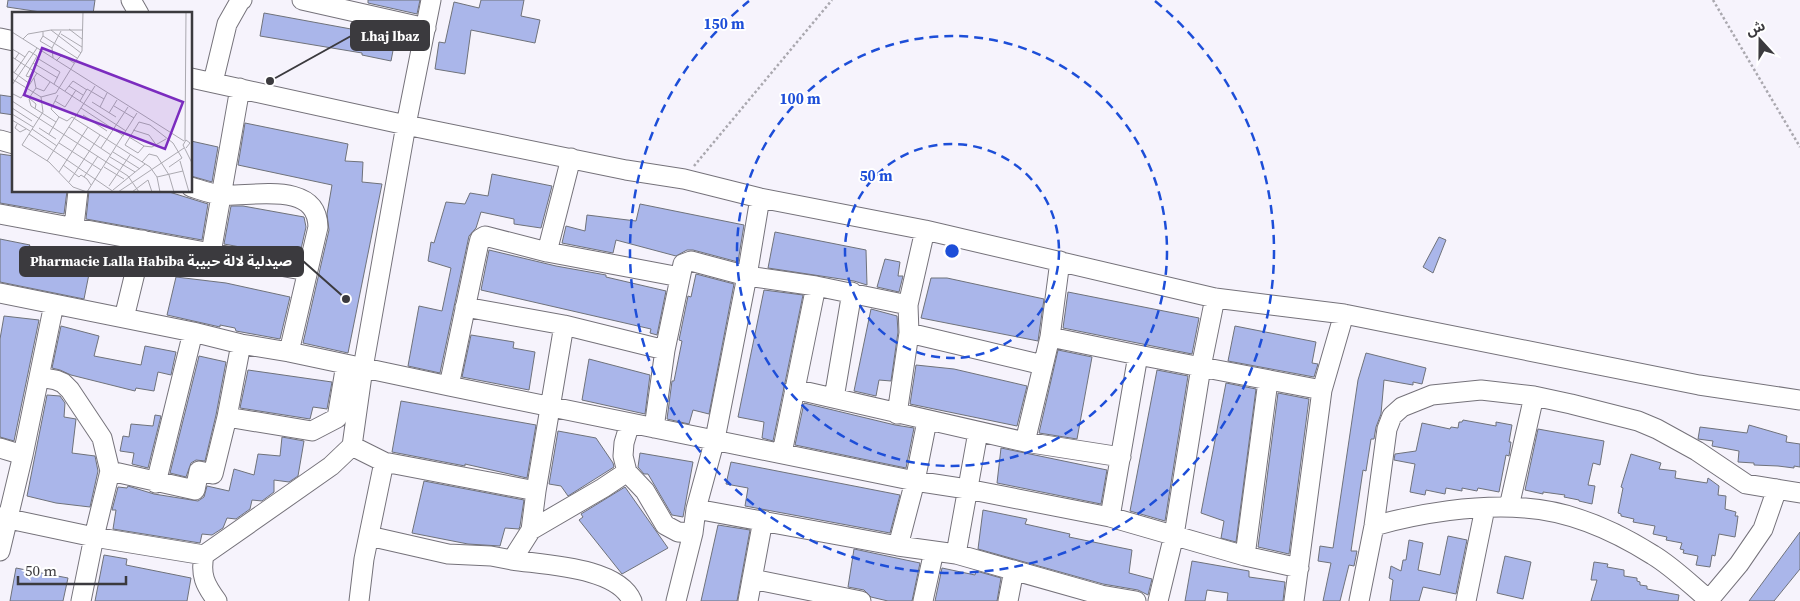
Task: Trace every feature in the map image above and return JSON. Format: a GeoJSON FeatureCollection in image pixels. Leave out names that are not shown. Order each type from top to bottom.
{"type":"FeatureCollection","features":[{"type":"Feature","properties":{"kind":"street"},"geometry":{"type":"LineString","coordinates":[[131,0],[138,12]]}},
{"type":"Feature","properties":{"kind":"street"},"geometry":{"type":"LineString","coordinates":[[213,82],[227,24],[242,0]]}},
{"type":"Feature","properties":{"kind":"street"},"geometry":{"type":"LineString","coordinates":[[302,0],[426,28]]}},
{"type":"Feature","properties":{"kind":"street"},"geometry":{"type":"LineString","coordinates":[[227,417],[312,431],[337,418],[355,366],[432,0]]}},
{"type":"Feature","properties":{"kind":"street"},"geometry":{"type":"LineString","coordinates":[[192,78],[406,125],[626,170],[684,179],[760,198],[925,230],[1215,298],[1344,314],[1699,385],[1794,401]]}},
{"type":"Feature","properties":{"kind":"street"},"geometry":{"type":"LineString","coordinates":[[211,253],[240,88]]}},
{"type":"Feature","properties":{"kind":"street"},"geometry":{"type":"LineString","coordinates":[[547,252],[571,158]]}},
{"type":"Feature","properties":{"kind":"street"},"geometry":{"type":"LineString","coordinates":[[192,188],[221,195],[282,193],[304,200],[313,208],[318,217],[318,227],[289,352]]}},
{"type":"Feature","properties":{"kind":"street"},"geometry":{"type":"LineString","coordinates":[[74,226],[78,192]]}},
{"type":"Feature","properties":{"kind":"street"},"geometry":{"type":"LineString","coordinates":[[676,601],[693,533],[696,509],[715,440],[760,198]]}},
{"type":"Feature","properties":{"kind":"street"},"geometry":{"type":"LineString","coordinates":[[0,214],[74,226],[307,271]]}},
{"type":"Feature","properties":{"kind":"street"},"geometry":{"type":"LineString","coordinates":[[897,414],[909,333],[908,305],[925,230]]}},
{"type":"Feature","properties":{"kind":"street"},"geometry":{"type":"LineString","coordinates":[[449,386],[478,247],[480,239],[485,236],[547,252],[680,277]]}},
{"type":"Feature","properties":{"kind":"street"},"geometry":{"type":"LineString","coordinates":[[124,318],[143,240]]}},
{"type":"Feature","properties":{"kind":"street"},"geometry":{"type":"LineString","coordinates":[[654,428],[665,350],[680,277],[684,264],[691,260],[747,276],[852,292],[908,305]]}},
{"type":"Feature","properties":{"kind":"street"},"geometry":{"type":"LineString","coordinates":[[1025,442],[1050,337],[1060,261]]}},
{"type":"Feature","properties":{"kind":"street"},"geometry":{"type":"LineString","coordinates":[[782,453],[816,286]]}},
{"type":"Feature","properties":{"kind":"street"},"geometry":{"type":"LineString","coordinates":[[834,398],[852,292]]}},
{"type":"Feature","properties":{"kind":"street"},"geometry":{"type":"LineString","coordinates":[[0,293],[915,481],[967,489],[1110,517],[1245,556],[1299,568]]}},
{"type":"Feature","properties":{"kind":"street"},"geometry":{"type":"LineString","coordinates":[[1158,601],[1174,535],[1201,367],[1215,298]]}},
{"type":"Feature","properties":{"kind":"street"},"geometry":{"type":"LineString","coordinates":[[0,551],[4,518],[23,455],[54,304]]}},
{"type":"Feature","properties":{"kind":"street"},"geometry":{"type":"LineString","coordinates":[[465,307],[564,324],[665,350]]}},
{"type":"Feature","properties":{"kind":"street"},"geometry":{"type":"LineString","coordinates":[[1294,601],[1322,390],[1344,314]]}},
{"type":"Feature","properties":{"kind":"street"},"geometry":{"type":"LineString","coordinates":[[512,560],[531,530],[564,324]]}},
{"type":"Feature","properties":{"kind":"street"},"geometry":{"type":"LineString","coordinates":[[156,482],[193,332]]}},
{"type":"Feature","properties":{"kind":"street"},"geometry":{"type":"LineString","coordinates":[[909,333],[1043,365]]}},
{"type":"Feature","properties":{"kind":"street"},"geometry":{"type":"LineString","coordinates":[[1050,337],[1322,390]]}},
{"type":"Feature","properties":{"kind":"street"},"geometry":{"type":"LineString","coordinates":[[110,471],[196,490],[199,471],[213,474],[227,417],[241,344]]}},
{"type":"Feature","properties":{"kind":"street"},"geometry":{"type":"LineString","coordinates":[[1110,517],[1122,457],[1138,355]]}},
{"type":"Feature","properties":{"kind":"street"},"geometry":{"type":"LineString","coordinates":[[4,518],[94,537],[204,555],[331,466],[352,446],[355,366]]}},
{"type":"Feature","properties":{"kind":"street"},"geometry":{"type":"LineString","coordinates":[[39,377],[56,380],[63,383],[70,390],[102,438],[110,471],[81,601]]}},
{"type":"Feature","properties":{"kind":"street"},"geometry":{"type":"LineString","coordinates":[[1245,556],[1268,381]]}},
{"type":"Feature","properties":{"kind":"street"},"geometry":{"type":"LineString","coordinates":[[794,389],[1025,442],[1122,457]]}},
{"type":"Feature","properties":{"kind":"street"},"geometry":{"type":"LineString","coordinates":[[1358,601],[1374,526],[1387,429],[1392,416],[1402,407],[1432,395],[1481,390],[1534,396],[1571,404],[1657,429],[1697,450],[1746,484],[1800,493]]}},
{"type":"Feature","properties":{"kind":"street"},"geometry":{"type":"LineString","coordinates":[[1509,507],[1534,396]]}},
{"type":"Feature","properties":{"kind":"street"},"geometry":{"type":"LineString","coordinates":[[898,546],[915,481],[927,421]]}},
{"type":"Feature","properties":{"kind":"street"},"geometry":{"type":"LineString","coordinates":[[630,423],[624,443],[623,456],[627,472],[645,491],[664,525],[678,532],[693,533]]}},
{"type":"Feature","properties":{"kind":"street"},"geometry":{"type":"LineString","coordinates":[[956,554],[978,432]]}},
{"type":"Feature","properties":{"kind":"street"},"geometry":{"type":"LineString","coordinates":[[352,446],[384,462],[536,491]]}},
{"type":"Feature","properties":{"kind":"street"},"geometry":{"type":"LineString","coordinates":[[0,448],[23,455]]}},
{"type":"Feature","properties":{"kind":"street"},"geometry":{"type":"LineString","coordinates":[[359,601],[364,559],[384,462]]}},
{"type":"Feature","properties":{"kind":"street"},"geometry":{"type":"LineString","coordinates":[[531,530],[627,472]]}},
{"type":"Feature","properties":{"kind":"street"},"geometry":{"type":"LineString","coordinates":[[1374,526],[1425,513],[1485,508],[1526,508],[1562,514],[1594,524],[1654,555],[1709,600],[1739,564],[1763,529],[1777,489]]}},
{"type":"Feature","properties":{"kind":"street"},"geometry":{"type":"LineString","coordinates":[[1466,601],[1485,508]]}},
{"type":"Feature","properties":{"kind":"street"},"geometry":{"type":"LineString","coordinates":[[696,509],[898,546],[956,554],[1014,570],[1100,598],[1136,601]]}},
{"type":"Feature","properties":{"kind":"street"},"geometry":{"type":"LineString","coordinates":[[748,601],[763,520]]}},
{"type":"Feature","properties":{"kind":"street"},"geometry":{"type":"LineString","coordinates":[[369,536],[448,554],[491,556],[582,571],[606,577],[625,589],[632,601]]}},
{"type":"Feature","properties":{"kind":"street"},"geometry":{"type":"LineString","coordinates":[[923,601],[934,551]]}},
{"type":"Feature","properties":{"kind":"street"},"geometry":{"type":"LineString","coordinates":[[204,555],[202,576],[217,601]]}},
{"type":"Feature","properties":{"kind":"street"},"geometry":{"type":"LineString","coordinates":[[1008,601],[1014,570]]}},
{"type":"Feature","properties":{"kind":"street"},"geometry":{"type":"LineString","coordinates":[[752,578],[857,601]]}},
{"type":"Feature","properties":{"kind":"path"},"geometry":{"type":"LineString","coordinates":[[684,179],[832,0]]}},
{"type":"Feature","properties":{"kind":"path"},"geometry":{"type":"LineString","coordinates":[[1714,0],[1800,147]]}},
{"type":"Feature","properties":{"kind":"building"},"geometry":{"type":"Polygon","coordinates":[[[8,0],[95,0],[93,12],[41,12],[7,7],[8,0]]]}},
{"type":"Feature","properties":{"kind":"building"},"geometry":{"type":"Polygon","coordinates":[[[368,0],[420,0],[417,14],[368,3],[368,0]]]}},
{"type":"Feature","properties":{"kind":"building"},"geometry":{"type":"Polygon","coordinates":[[[481,0],[524,0],[521,16],[540,20],[535,43],[471,30],[465,74],[435,69],[439,42],[445,43],[454,2],[479,8],[481,0]]]}},
{"type":"Feature","properties":{"kind":"building"},"geometry":{"type":"Polygon","coordinates":[[[264,13],[351,29],[351,31],[395,40],[391,61],[362,55],[362,53],[260,36],[264,13]]]}},
{"type":"Feature","properties":{"kind":"building"},"geometry":{"type":"Polygon","coordinates":[[[0,95],[12,97],[12,115],[0,113],[0,95]]]}},
{"type":"Feature","properties":{"kind":"building"},"geometry":{"type":"Polygon","coordinates":[[[245,123],[348,144],[345,161],[363,162],[362,182],[382,184],[348,353],[303,343],[329,230],[327,214],[332,185],[238,165],[245,123]]]}},
{"type":"Feature","properties":{"kind":"building"},"geometry":{"type":"Polygon","coordinates":[[[192,141],[218,147],[212,182],[192,176],[192,141]]]}},
{"type":"Feature","properties":{"kind":"building"},"geometry":{"type":"Polygon","coordinates":[[[0,154],[12,156],[12,192],[67,192],[64,214],[0,203],[0,154]]]}},
{"type":"Feature","properties":{"kind":"building"},"geometry":{"type":"Polygon","coordinates":[[[492,174],[552,186],[541,228],[514,224],[514,219],[481,212],[476,228],[469,236],[440,373],[408,366],[419,306],[442,311],[451,268],[428,261],[431,242],[434,243],[446,202],[465,204],[470,193],[488,196],[492,174]]]}},
{"type":"Feature","properties":{"kind":"building"},"geometry":{"type":"Polygon","coordinates":[[[89,192],[169,192],[208,204],[202,240],[86,219],[89,192]]]}},
{"type":"Feature","properties":{"kind":"building"},"geometry":{"type":"Polygon","coordinates":[[[640,204],[744,225],[738,262],[693,250],[687,250],[676,256],[616,240],[613,253],[562,243],[566,226],[585,231],[587,215],[636,221],[640,204]]]}},
{"type":"Feature","properties":{"kind":"building"},"geometry":{"type":"Polygon","coordinates":[[[231,206],[243,206],[304,217],[306,227],[299,258],[224,244],[231,206]]]}},
{"type":"Feature","properties":{"kind":"building"},"geometry":{"type":"Polygon","coordinates":[[[775,232],[866,250],[867,285],[854,281],[768,268],[775,232]]]}},
{"type":"Feature","properties":{"kind":"building"},"geometry":{"type":"Polygon","coordinates":[[[1439,237],[1446,240],[1433,273],[1423,267],[1439,237]]]}},
{"type":"Feature","properties":{"kind":"building"},"geometry":{"type":"Polygon","coordinates":[[[0,239],[92,259],[84,299],[0,282],[0,239]]]}},
{"type":"Feature","properties":{"kind":"building"},"geometry":{"type":"Polygon","coordinates":[[[489,250],[556,266],[606,275],[606,277],[666,291],[657,335],[650,333],[651,329],[481,290],[489,250]]]}},
{"type":"Feature","properties":{"kind":"building"},"geometry":{"type":"Polygon","coordinates":[[[885,259],[900,262],[898,276],[903,276],[899,292],[877,287],[885,259]]]}},
{"type":"Feature","properties":{"kind":"building"},"geometry":{"type":"Polygon","coordinates":[[[696,274],[734,284],[709,414],[693,410],[689,424],[667,419],[672,381],[674,381],[682,341],[679,340],[688,296],[691,297],[696,274]]]}},
{"type":"Feature","properties":{"kind":"building"},"geometry":{"type":"Polygon","coordinates":[[[176,277],[226,283],[290,297],[280,339],[167,315],[176,277]]]}},
{"type":"Feature","properties":{"kind":"building"},"geometry":{"type":"Polygon","coordinates":[[[931,278],[947,278],[1044,299],[1038,341],[921,318],[931,278]]]}},
{"type":"Feature","properties":{"kind":"building"},"geometry":{"type":"Polygon","coordinates":[[[764,290],[803,295],[773,441],[762,438],[764,422],[738,417],[764,290]]]}},
{"type":"Feature","properties":{"kind":"building"},"geometry":{"type":"Polygon","coordinates":[[[1068,292],[1199,318],[1192,354],[1063,328],[1068,292]]]}},
{"type":"Feature","properties":{"kind":"building"},"geometry":{"type":"Polygon","coordinates":[[[871,309],[897,316],[898,332],[891,381],[879,380],[876,396],[854,391],[871,309]]]}},
{"type":"Feature","properties":{"kind":"building"},"geometry":{"type":"Polygon","coordinates":[[[4,316],[39,320],[14,441],[0,437],[0,339],[4,316]]]}},
{"type":"Feature","properties":{"kind":"building"},"geometry":{"type":"Polygon","coordinates":[[[61,326],[99,336],[94,356],[141,365],[145,346],[176,352],[171,375],[158,372],[154,391],[136,388],[135,391],[71,375],[52,368],[61,326]]]}},
{"type":"Feature","properties":{"kind":"building"},"geometry":{"type":"Polygon","coordinates":[[[1235,326],[1316,342],[1312,363],[1318,364],[1314,377],[1228,361],[1235,326]]]}},
{"type":"Feature","properties":{"kind":"building"},"geometry":{"type":"Polygon","coordinates":[[[471,335],[514,342],[513,348],[535,352],[529,390],[462,377],[471,335]]]}},
{"type":"Feature","properties":{"kind":"building"},"geometry":{"type":"Polygon","coordinates":[[[1058,350],[1092,357],[1077,439],[1039,433],[1058,350]]]}},
{"type":"Feature","properties":{"kind":"building"},"geometry":{"type":"Polygon","coordinates":[[[1366,353],[1426,368],[1422,384],[1413,382],[1413,385],[1384,380],[1381,414],[1374,439],[1371,439],[1366,471],[1363,470],[1351,551],[1357,551],[1354,566],[1349,565],[1340,601],[1323,601],[1331,563],[1318,561],[1320,546],[1333,548],[1358,380],[1366,353]]]}},
{"type":"Feature","properties":{"kind":"building"},"geometry":{"type":"Polygon","coordinates":[[[199,356],[226,362],[205,461],[196,460],[191,463],[186,477],[170,473],[199,356]]]}},
{"type":"Feature","properties":{"kind":"building"},"geometry":{"type":"Polygon","coordinates":[[[589,359],[650,375],[645,414],[582,400],[589,359]]]}},
{"type":"Feature","properties":{"kind":"building"},"geometry":{"type":"Polygon","coordinates":[[[916,365],[954,369],[1027,386],[1017,426],[910,404],[916,365]]]}},
{"type":"Feature","properties":{"kind":"building"},"geometry":{"type":"Polygon","coordinates":[[[248,370],[332,382],[327,409],[313,407],[310,419],[240,408],[248,370]]]}},
{"type":"Feature","properties":{"kind":"building"},"geometry":{"type":"Polygon","coordinates":[[[1157,370],[1188,376],[1165,521],[1130,511],[1157,370]]]}},
{"type":"Feature","properties":{"kind":"building"},"geometry":{"type":"Polygon","coordinates":[[[1226,383],[1256,389],[1236,542],[1221,538],[1224,521],[1201,513],[1226,383]]]}},
{"type":"Feature","properties":{"kind":"building"},"geometry":{"type":"Polygon","coordinates":[[[1278,393],[1309,399],[1289,554],[1258,547],[1278,393]]]}},
{"type":"Feature","properties":{"kind":"building"},"geometry":{"type":"Polygon","coordinates":[[[47,395],[60,396],[65,403],[64,417],[76,419],[72,453],[95,456],[98,471],[90,507],[56,503],[27,496],[47,395]]]}},
{"type":"Feature","properties":{"kind":"building"},"geometry":{"type":"Polygon","coordinates":[[[401,401],[536,425],[527,478],[465,464],[465,466],[392,452],[401,401]]]}},
{"type":"Feature","properties":{"kind":"building"},"geometry":{"type":"Polygon","coordinates":[[[804,403],[914,428],[906,468],[795,445],[804,403]]]}},
{"type":"Feature","properties":{"kind":"building"},"geometry":{"type":"Polygon","coordinates":[[[155,415],[161,416],[148,468],[132,464],[134,453],[120,451],[123,436],[129,437],[131,424],[153,426],[155,415]]]}},
{"type":"Feature","properties":{"kind":"building"},"geometry":{"type":"Polygon","coordinates":[[[1463,420],[1496,426],[1496,422],[1512,425],[1509,456],[1506,455],[1499,492],[1478,488],[1477,491],[1462,488],[1462,491],[1446,488],[1445,494],[1426,490],[1425,495],[1410,492],[1415,464],[1394,460],[1395,454],[1416,451],[1422,423],[1450,429],[1451,427],[1458,428],[1459,422],[1463,420]]]}},
{"type":"Feature","properties":{"kind":"building"},"geometry":{"type":"Polygon","coordinates":[[[1749,425],[1787,436],[1786,442],[1800,444],[1800,467],[1754,465],[1754,463],[1738,462],[1739,451],[1712,446],[1713,441],[1698,439],[1700,427],[1747,433],[1749,425]]]}},
{"type":"Feature","properties":{"kind":"building"},"geometry":{"type":"Polygon","coordinates":[[[1538,429],[1604,441],[1600,465],[1593,463],[1588,485],[1595,486],[1592,504],[1564,497],[1565,495],[1543,492],[1543,494],[1525,490],[1538,429]]]}},
{"type":"Feature","properties":{"kind":"building"},"geometry":{"type":"Polygon","coordinates":[[[558,431],[596,438],[614,467],[568,496],[561,486],[549,484],[558,431]]]}},
{"type":"Feature","properties":{"kind":"building"},"geometry":{"type":"Polygon","coordinates":[[[282,437],[304,441],[298,476],[289,482],[274,480],[274,492],[262,501],[252,500],[250,509],[236,519],[227,518],[223,528],[212,535],[202,534],[200,543],[113,529],[116,510],[112,510],[118,487],[127,488],[128,486],[154,494],[198,501],[204,497],[207,486],[229,491],[234,469],[254,475],[258,454],[280,456],[282,437]]]}},
{"type":"Feature","properties":{"kind":"building"},"geometry":{"type":"Polygon","coordinates":[[[1001,448],[1107,470],[1101,504],[997,483],[1001,448]]]}},
{"type":"Feature","properties":{"kind":"building"},"geometry":{"type":"Polygon","coordinates":[[[640,453],[693,462],[683,517],[672,515],[648,474],[644,474],[638,467],[640,453]]]}},
{"type":"Feature","properties":{"kind":"building"},"geometry":{"type":"Polygon","coordinates":[[[1631,454],[1661,463],[1659,469],[1676,471],[1675,478],[1707,483],[1708,478],[1719,486],[1718,495],[1726,496],[1725,509],[1736,512],[1735,516],[1738,516],[1735,537],[1719,534],[1715,556],[1712,555],[1710,567],[1696,565],[1698,556],[1683,553],[1684,550],[1680,549],[1682,543],[1666,540],[1667,537],[1653,534],[1655,526],[1633,522],[1634,519],[1621,516],[1618,513],[1623,488],[1621,487],[1631,454]]]}},
{"type":"Feature","properties":{"kind":"building"},"geometry":{"type":"Polygon","coordinates":[[[731,462],[900,495],[890,533],[745,506],[748,488],[726,484],[731,462]]]}},
{"type":"Feature","properties":{"kind":"building"},"geometry":{"type":"Polygon","coordinates":[[[424,481],[524,500],[519,529],[505,528],[500,546],[468,544],[412,533],[424,481]]]}},
{"type":"Feature","properties":{"kind":"building"},"geometry":{"type":"Polygon","coordinates":[[[625,487],[668,548],[622,574],[579,520],[583,517],[581,514],[625,487]]]}},
{"type":"Feature","properties":{"kind":"building"},"geometry":{"type":"Polygon","coordinates":[[[983,510],[1027,519],[1025,524],[1070,534],[1069,537],[1132,550],[1129,573],[1152,579],[1148,595],[1138,590],[1103,584],[978,549],[983,510]]]}},
{"type":"Feature","properties":{"kind":"building"},"geometry":{"type":"Polygon","coordinates":[[[718,525],[750,530],[737,601],[701,601],[718,525]]]}},
{"type":"Feature","properties":{"kind":"building"},"geometry":{"type":"Polygon","coordinates":[[[1800,532],[1800,569],[1774,601],[1749,601],[1800,532]]]}},
{"type":"Feature","properties":{"kind":"building"},"geometry":{"type":"Polygon","coordinates":[[[1448,536],[1467,540],[1456,594],[1423,587],[1419,601],[1390,601],[1393,580],[1389,578],[1391,566],[1401,571],[1403,560],[1406,560],[1409,540],[1423,543],[1418,570],[1440,575],[1448,536]]]}},
{"type":"Feature","properties":{"kind":"building"},"geometry":{"type":"Polygon","coordinates":[[[854,549],[920,563],[912,601],[888,601],[871,597],[864,590],[848,587],[854,549]]]}},
{"type":"Feature","properties":{"kind":"building"},"geometry":{"type":"Polygon","coordinates":[[[104,555],[127,559],[126,565],[191,578],[187,601],[95,601],[104,555]]]}},
{"type":"Feature","properties":{"kind":"building"},"geometry":{"type":"Polygon","coordinates":[[[1505,556],[1531,562],[1523,599],[1497,593],[1505,556]]]}},
{"type":"Feature","properties":{"kind":"building"},"geometry":{"type":"Polygon","coordinates":[[[1192,561],[1249,571],[1249,577],[1285,582],[1283,601],[1227,601],[1228,593],[1207,590],[1205,601],[1185,601],[1192,561]]]}},
{"type":"Feature","properties":{"kind":"building"},"geometry":{"type":"Polygon","coordinates":[[[1594,562],[1608,564],[1607,567],[1624,570],[1624,576],[1637,578],[1640,585],[1647,586],[1647,589],[1679,595],[1678,601],[1591,601],[1597,580],[1591,580],[1594,562]]]}},
{"type":"Feature","properties":{"kind":"building"},"geometry":{"type":"Polygon","coordinates":[[[16,568],[68,578],[63,601],[10,601],[16,568]]]}},
{"type":"Feature","properties":{"kind":"building"},"geometry":{"type":"Polygon","coordinates":[[[942,568],[975,575],[976,571],[1001,578],[997,601],[935,601],[942,568]]]}},
{"type":"Feature","properties":{"kind":"place","name":"Lhaj lbaz"},"geometry":{"type":"Point","coordinates":[270,81]}},
{"type":"Feature","properties":{"kind":"place","name":"Pharmacie Lalla Habiba صيدلية لالة حبيبة"},"geometry":{"type":"Point","coordinates":[346,299]}}]}
